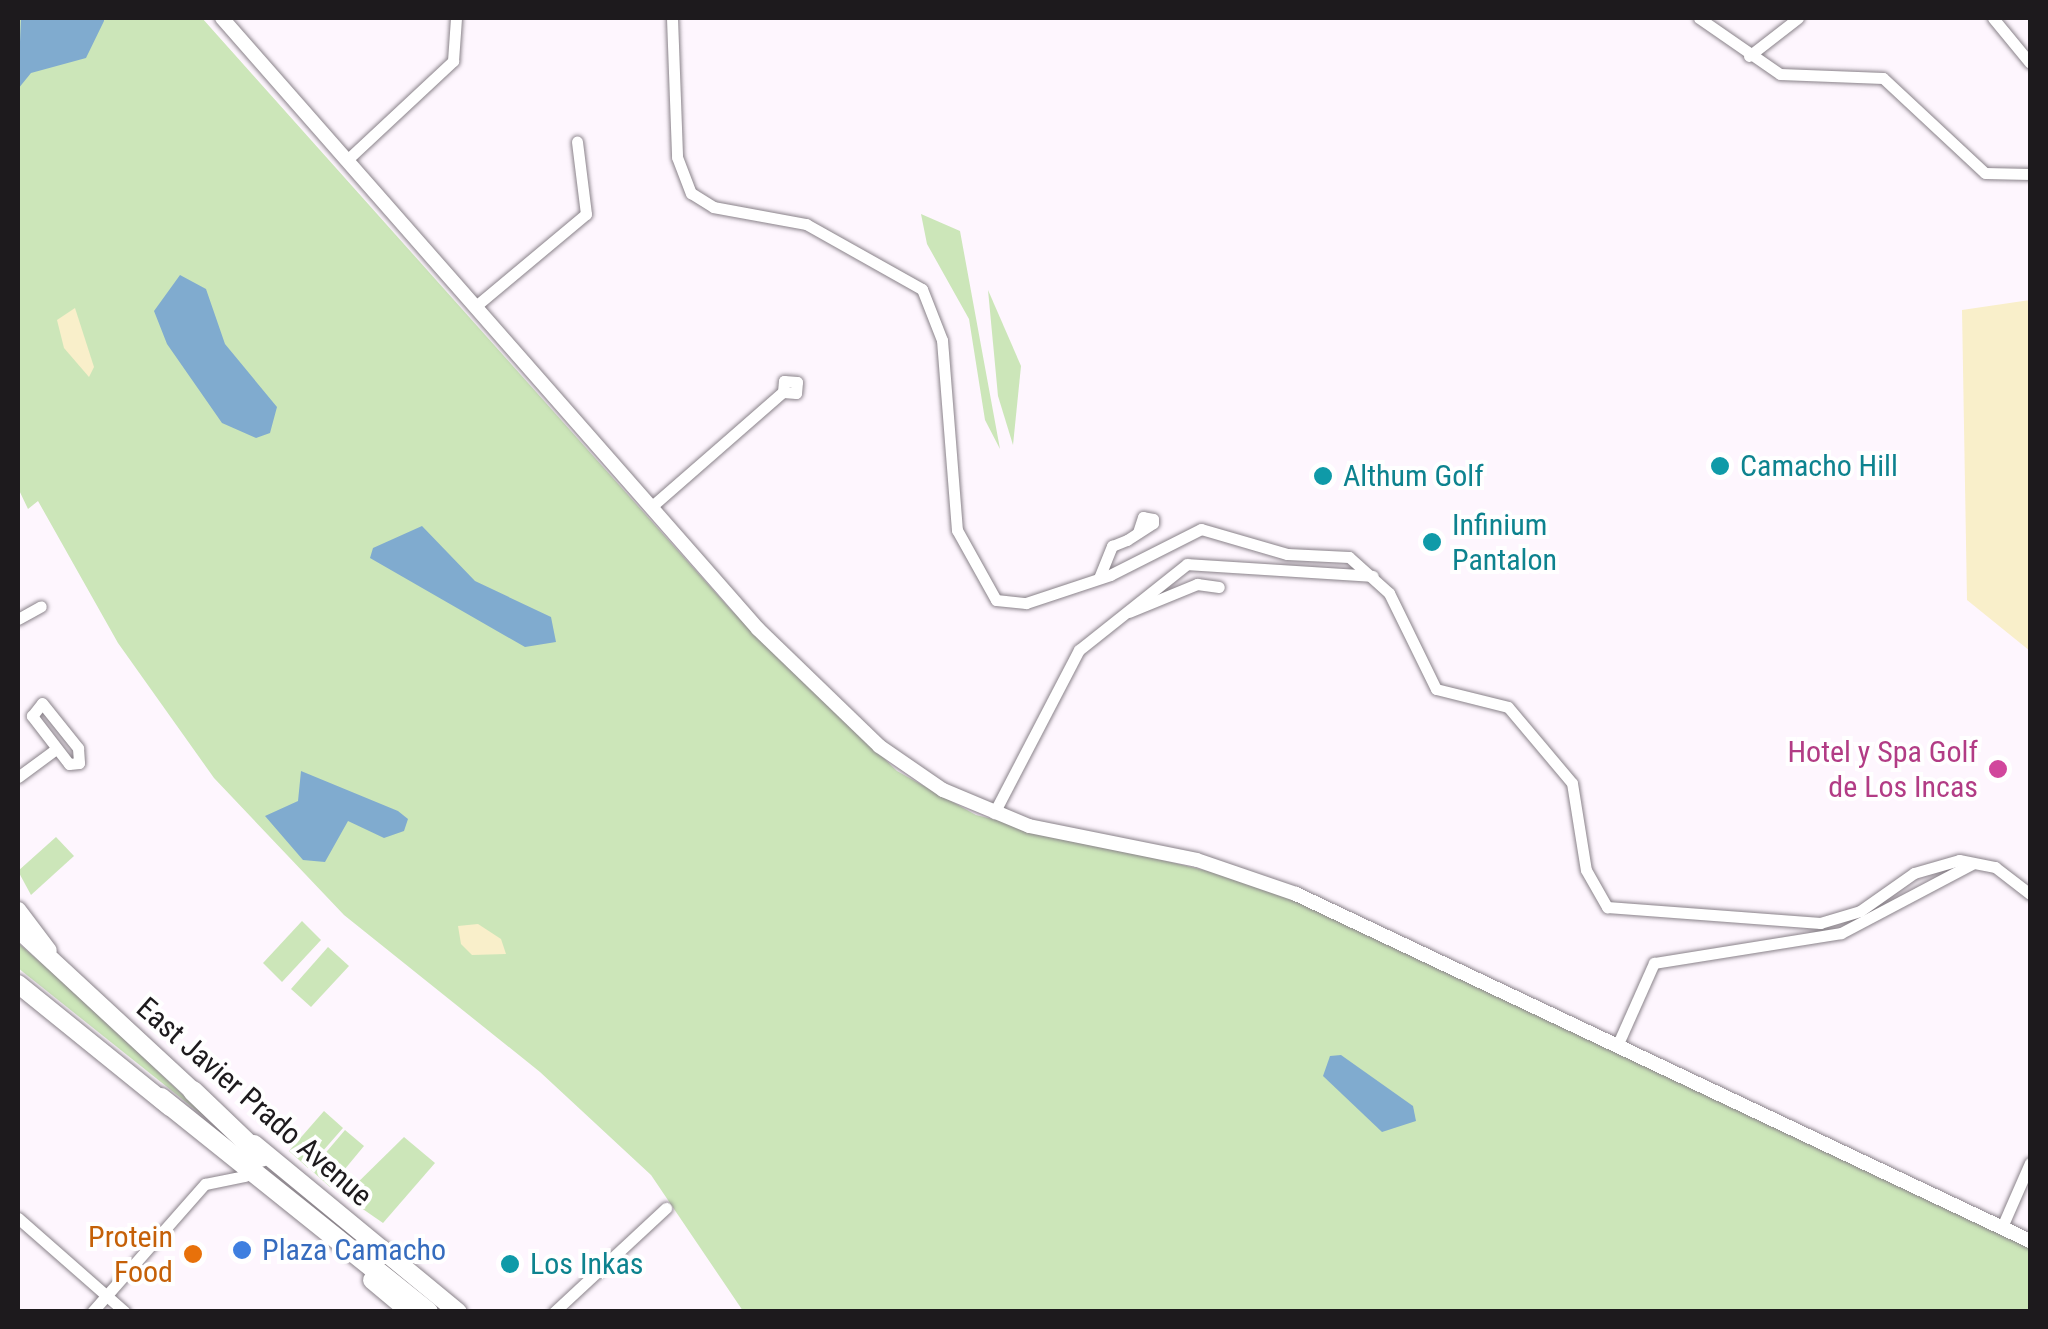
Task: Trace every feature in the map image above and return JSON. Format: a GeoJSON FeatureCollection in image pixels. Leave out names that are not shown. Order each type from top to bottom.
{"type":"FeatureCollection","features":[{"type":"Feature","properties":{"kind":"highway"},"geometry":{"type":"LineString","coordinates":[[193,1092],[442,1312]]}},
{"type":"Feature","properties":{"kind":"highway"},"geometry":{"type":"LineString","coordinates":[[161,1098],[428,1312]]}},
{"type":"Feature","properties":{"kind":"main road"},"geometry":{"type":"LineString","coordinates":[[18,909],[57,962]]}},
{"type":"Feature","properties":{"kind":"main road","name":"East Javier Prado Avenue"},"geometry":{"type":"LineString","coordinates":[[18,929],[193,1092],[458,1312]]}},
{"type":"Feature","properties":{"kind":"main road","name":"East Javier Prado Avenue"},"geometry":{"type":"LineString","coordinates":[[18,984],[161,1098],[245,1176],[410,1312]]}},
{"type":"Feature","properties":{"kind":"street"},"geometry":{"type":"LineString","coordinates":[[222,18],[652,507],[880,746],[994,813],[1260,880],[2030,1241]]}},
{"type":"Feature","properties":{"kind":"street"},"geometry":{"type":"LineString","coordinates":[[348,158],[453,61],[456,18]]}},
{"type":"Feature","properties":{"kind":"street"},"geometry":{"type":"LineString","coordinates":[[672,18],[677,157],[692,193],[713,206],[806,224],[899,272],[926,298],[946,371],[957,530],[984,586],[996,600],[1026,603],[1099,578],[1201,529],[1287,554],[1349,556],[1374,576],[1436,689],[1508,707],[1572,783],[1586,870],[1607,908],[1820,923],[1860,910],[1934,864],[1994,867],[2030,894]]}},
{"type":"Feature","properties":{"kind":"street"},"geometry":{"type":"LineString","coordinates":[[1699,18],[1780,74],[1883,78],[1985,173],[2030,174]]}},
{"type":"Feature","properties":{"kind":"street"},"geometry":{"type":"LineString","coordinates":[[1749,56],[1798,18]]}},
{"type":"Feature","properties":{"kind":"street"},"geometry":{"type":"LineString","coordinates":[[1993,18],[2030,64]]}},
{"type":"Feature","properties":{"kind":"street"},"geometry":{"type":"LineString","coordinates":[[477,305],[586,214],[578,142]]}},
{"type":"Feature","properties":{"kind":"street"},"geometry":{"type":"LineString","coordinates":[[652,507],[783,392]]}},
{"type":"Feature","properties":{"kind":"street"},"geometry":{"type":"LineString","coordinates":[[1099,578],[1112,546],[1138,532]]}},
{"type":"Feature","properties":{"kind":"street"},"geometry":{"type":"LineString","coordinates":[[994,813],[1079,650],[1124,612],[1201,559],[1255,572],[1374,576]]}},
{"type":"Feature","properties":{"kind":"street"},"geometry":{"type":"LineString","coordinates":[[1124,612],[1197,584],[1219,586]]}},
{"type":"Feature","properties":{"kind":"street"},"geometry":{"type":"LineString","coordinates":[[18,619],[41,606]]}},
{"type":"Feature","properties":{"kind":"street"},"geometry":{"type":"LineString","coordinates":[[42,704],[81,761],[69,764],[56,749],[32,716],[42,704]]}},
{"type":"Feature","properties":{"kind":"street"},"geometry":{"type":"LineString","coordinates":[[18,777],[56,749]]}},
{"type":"Feature","properties":{"kind":"street"},"geometry":{"type":"LineString","coordinates":[[1617,1046],[1654,963],[1842,932],[1973,864]]}},
{"type":"Feature","properties":{"kind":"street"},"geometry":{"type":"LineString","coordinates":[[2002,1227],[2030,1163]]}},
{"type":"Feature","properties":{"kind":"street"},"geometry":{"type":"LineString","coordinates":[[92,1312],[206,1184],[245,1176]]}},
{"type":"Feature","properties":{"kind":"street"},"geometry":{"type":"LineString","coordinates":[[554,1312],[666,1208]]}},
{"type":"Feature","properties":{"kind":"street"},"geometry":{"type":"LineString","coordinates":[[18,1218],[126,1312]]}},
{"type":"Feature","properties":{"kind":"green space"},"geometry":{"type":"Polygon","coordinates":[[[18,18],[202,18],[730,609],[897,771],[976,815],[1261,884],[2030,1245],[2030,1311],[743,1311],[651,1175],[540,1072],[344,915],[214,778],[118,643],[38,501],[28,509],[18,488],[18,18]]]}},
{"type":"Feature","properties":{"kind":"green space"},"geometry":{"type":"Polygon","coordinates":[[[921,214],[960,231],[1000,449],[985,420],[969,319],[927,244],[921,214]]]}},
{"type":"Feature","properties":{"kind":"green space"},"geometry":{"type":"Polygon","coordinates":[[[988,290],[1021,366],[1013,445],[998,396],[988,290]]]}},
{"type":"Feature","properties":{"kind":"green space"},"geometry":{"type":"Polygon","coordinates":[[[56,837],[74,856],[31,895],[18,871],[56,837]]]}},
{"type":"Feature","properties":{"kind":"green space"},"geometry":{"type":"Polygon","coordinates":[[[302,921],[321,940],[282,982],[263,963],[302,921]]]}},
{"type":"Feature","properties":{"kind":"green space"},"geometry":{"type":"Polygon","coordinates":[[[18,943],[75,992],[211,1122],[18,968],[18,943]]]}},
{"type":"Feature","properties":{"kind":"green space"},"geometry":{"type":"Polygon","coordinates":[[[328,947],[349,966],[311,1007],[291,989],[328,947]]]}},
{"type":"Feature","properties":{"kind":"green space"},"geometry":{"type":"Polygon","coordinates":[[[324,1111],[343,1128],[308,1168],[289,1151],[324,1111]]]}},
{"type":"Feature","properties":{"kind":"green space"},"geometry":{"type":"Polygon","coordinates":[[[345,1130],[364,1146],[330,1187],[311,1170],[345,1130]]]}},
{"type":"Feature","properties":{"kind":"green space"},"geometry":{"type":"Polygon","coordinates":[[[404,1137],[435,1163],[383,1223],[344,1196],[404,1137]]]}},
{"type":"Feature","properties":{"kind":"sand"},"geometry":{"type":"Polygon","coordinates":[[[2030,300],[2030,651],[1967,600],[1962,310],[2030,300]]]}},
{"type":"Feature","properties":{"kind":"sand"},"geometry":{"type":"Polygon","coordinates":[[[75,308],[94,367],[89,377],[64,348],[57,320],[75,308]]]}},
{"type":"Feature","properties":{"kind":"sand"},"geometry":{"type":"Polygon","coordinates":[[[478,924],[501,939],[506,954],[472,955],[461,944],[458,926],[478,924]]]}},
{"type":"Feature","properties":{"kind":"water"},"geometry":{"type":"Polygon","coordinates":[[[21,18],[104,21],[86,58],[31,73],[18,89],[21,18]]]}},
{"type":"Feature","properties":{"kind":"water"},"geometry":{"type":"Polygon","coordinates":[[[180,275],[206,289],[225,344],[277,407],[270,433],[256,438],[222,423],[167,344],[154,311],[180,275]]]}},
{"type":"Feature","properties":{"kind":"water"},"geometry":{"type":"Polygon","coordinates":[[[422,526],[475,581],[551,617],[556,642],[525,647],[370,558],[373,548],[422,526]]]}},
{"type":"Feature","properties":{"kind":"water"},"geometry":{"type":"Polygon","coordinates":[[[301,771],[398,811],[408,819],[404,831],[384,838],[348,821],[325,862],[303,860],[265,816],[298,801],[301,771]]]}},
{"type":"Feature","properties":{"kind":"water"},"geometry":{"type":"Polygon","coordinates":[[[1341,1055],[1413,1106],[1416,1121],[1382,1132],[1323,1076],[1330,1056],[1341,1055]]]}},
{"type":"Feature","properties":{"kind":"place","name":"Camacho Hill"},"geometry":{"type":"Point","coordinates":[1720,466]}},
{"type":"Feature","properties":{"kind":"place","name":"Althum Golf"},"geometry":{"type":"Point","coordinates":[1323,476]}},
{"type":"Feature","properties":{"kind":"place","name":"Infinium Pantalon"},"geometry":{"type":"Point","coordinates":[1432,542]}},
{"type":"Feature","properties":{"kind":"place","name":"Hotel y Spa Golf de Los Incas"},"geometry":{"type":"Point","coordinates":[1998,769]}},
{"type":"Feature","properties":{"kind":"place","name":"Plaza Camacho"},"geometry":{"type":"Point","coordinates":[242,1250]}},
{"type":"Feature","properties":{"kind":"place","name":"Protein Food"},"geometry":{"type":"Point","coordinates":[193,1254]}},
{"type":"Feature","properties":{"kind":"place","name":"Los Inkas"},"geometry":{"type":"Point","coordinates":[510,1264]}}]}
